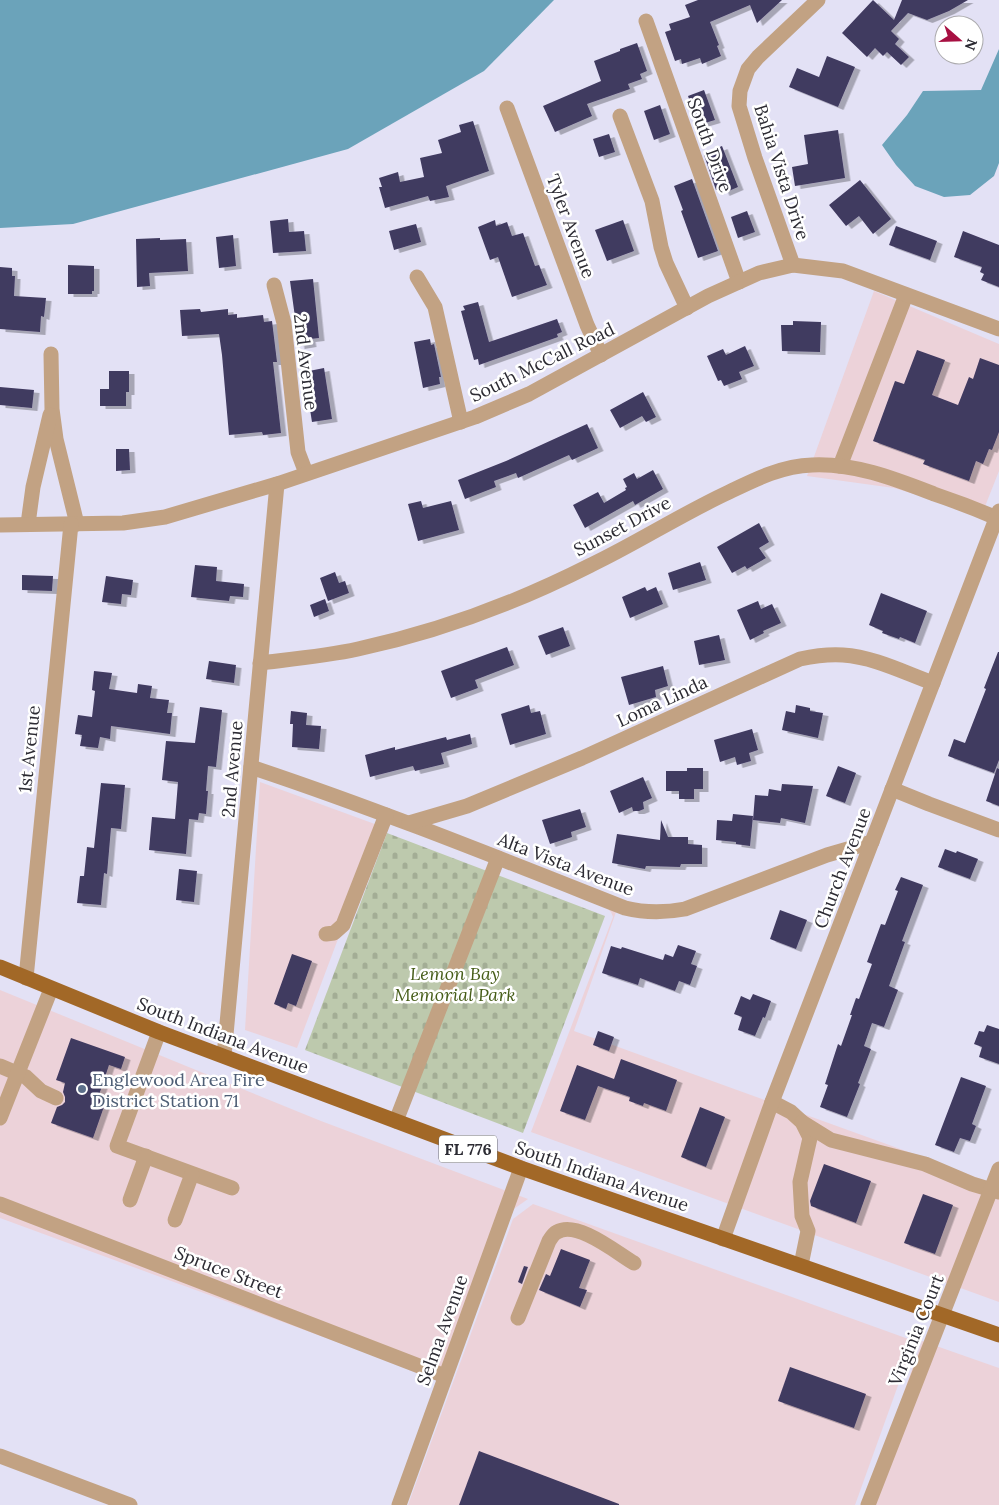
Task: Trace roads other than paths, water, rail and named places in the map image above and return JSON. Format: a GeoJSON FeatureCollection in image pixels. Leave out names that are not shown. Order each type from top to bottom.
{"type":"FeatureCollection","features":[{"type":"Feature","properties":{"kind":"main road","name":"South Indiana Avenue"},"geometry":{"type":"LineString","coordinates":[[0,968],[159,1032],[521,1168],[999,1335]]}},
{"type":"Feature","properties":{"kind":"street","name":"Bahia Vista Drive"},"geometry":{"type":"LineString","coordinates":[[793,264],[739,106],[740,91],[748,69],[818,0]]}},
{"type":"Feature","properties":{"kind":"street","name":"South Drive"},"geometry":{"type":"LineString","coordinates":[[646,21],[739,282]]}},
{"type":"Feature","properties":{"kind":"street","name":"Tyler Avenue"},"geometry":{"type":"LineString","coordinates":[[507,108],[587,325],[601,355]]}},
{"type":"Feature","properties":{"kind":"street"},"geometry":{"type":"LineString","coordinates":[[620,116],[652,201],[660,247],[687,308]]}},
{"type":"Feature","properties":{"kind":"street","name":"South McCall Road"},"geometry":{"type":"LineString","coordinates":[[0,525],[123,523],[165,517],[276,484],[461,422],[529,394],[687,308],[739,282],[759,273],[793,264],[843,271],[999,329]]}},
{"type":"Feature","properties":{"kind":"street"},"geometry":{"type":"LineString","coordinates":[[417,277],[435,307],[461,422]]}},
{"type":"Feature","properties":{"kind":"street","name":"2nd Avenue"},"geometry":{"type":"LineString","coordinates":[[274,285],[284,323],[298,452],[306,473]]}},
{"type":"Feature","properties":{"kind":"street"},"geometry":{"type":"LineString","coordinates":[[840,466],[906,295]]}},
{"type":"Feature","properties":{"kind":"street"},"geometry":{"type":"LineString","coordinates":[[28,524],[33,488],[46,427],[52,409],[51,354]]}},
{"type":"Feature","properties":{"kind":"street","name":"1st Avenue"},"geometry":{"type":"LineString","coordinates":[[26,978],[74,524],[56,440],[52,409]]}},
{"type":"Feature","properties":{"kind":"street","name":"Sunset Drive"},"geometry":{"type":"LineString","coordinates":[[260,663],[314,657],[358,649],[417,634],[475,615],[590,566],[690,510],[754,480],[793,467],[812,465],[840,466],[886,476],[998,515]]}},
{"type":"Feature","properties":{"kind":"street","name":"2nd Avenue"},"geometry":{"type":"LineString","coordinates":[[224,1056],[276,484]]}},
{"type":"Feature","properties":{"kind":"street","name":"Church Avenue"},"geometry":{"type":"LineString","coordinates":[[723,1238],[772,1102],[998,515]]}},
{"type":"Feature","properties":{"kind":"street","name":"Loma Linda"},"geometry":{"type":"LineString","coordinates":[[409,823],[467,806],[573,762],[800,659],[826,655],[852,656],[868,659],[933,683]]}},
{"type":"Feature","properties":{"kind":"street","name":"Alta Vista Avenue"},"geometry":{"type":"LineString","coordinates":[[251,767],[409,823],[625,908],[649,912],[685,909],[827,855],[872,842]]}},
{"type":"Feature","properties":{"kind":"street"},"geometry":{"type":"LineString","coordinates":[[892,789],[999,830]]}},
{"type":"Feature","properties":{"kind":"street"},"geometry":{"type":"LineString","coordinates":[[326,934],[334,933],[343,925],[386,815]]}},
{"type":"Feature","properties":{"kind":"street"},"geometry":{"type":"LineString","coordinates":[[396,1121],[498,858]]}},
{"type":"Feature","properties":{"kind":"street"},"geometry":{"type":"LineString","coordinates":[[0,1118],[51,989]]}},
{"type":"Feature","properties":{"kind":"street"},"geometry":{"type":"LineString","coordinates":[[159,1032],[117,1146],[232,1188]]}},
{"type":"Feature","properties":{"kind":"street"},"geometry":{"type":"LineString","coordinates":[[0,1066],[26,1077],[41,1090],[56,1098]]}},
{"type":"Feature","properties":{"kind":"street"},"geometry":{"type":"LineString","coordinates":[[772,1102],[792,1112],[802,1122],[831,1140],[925,1164],[972,1184],[995,1191]]}},
{"type":"Feature","properties":{"kind":"street"},"geometry":{"type":"LineString","coordinates":[[801,1265],[808,1231],[802,1216],[800,1182],[810,1138],[802,1122]]}},
{"type":"Feature","properties":{"kind":"street"},"geometry":{"type":"LineString","coordinates":[[130,1200],[146,1156]]}},
{"type":"Feature","properties":{"kind":"street","name":"Selma Avenue"},"geometry":{"type":"LineString","coordinates":[[399,1505],[521,1168]]}},
{"type":"Feature","properties":{"kind":"street","name":"Virginia Court"},"geometry":{"type":"LineString","coordinates":[[868,1505],[942,1314],[995,1191],[999,1170]]}},
{"type":"Feature","properties":{"kind":"street"},"geometry":{"type":"LineString","coordinates":[[175,1220],[192,1174]]}},
{"type":"Feature","properties":{"kind":"street","name":"Spruce Street"},"geometry":{"type":"LineString","coordinates":[[0,1204],[445,1376]]}},
{"type":"Feature","properties":{"kind":"street"},"geometry":{"type":"LineString","coordinates":[[518,1318],[549,1241],[557,1231],[574,1231],[596,1238],[634,1263]]}},
{"type":"Feature","properties":{"kind":"street"},"geometry":{"type":"LineString","coordinates":[[0,1456],[130,1505]]}},
{"type":"Feature","properties":{"kind":"water"},"geometry":{"type":"Polygon","coordinates":[[[0,0],[554,0],[484,71],[348,149],[73,224],[0,228],[0,0]]]}},
{"type":"Feature","properties":{"kind":"water"},"geometry":{"type":"Polygon","coordinates":[[[999,49],[999,163],[994,176],[970,195],[944,197],[915,186],[896,165],[882,145],[907,115],[923,91],[981,90],[999,49]]]}},
{"type":"Feature","properties":{"kind":"place","name":"Englewood Area Fire District Station 71"},"geometry":{"type":"Point","coordinates":[82,1089]}},
{"type":"Feature","properties":{"kind":"park label","name":"Lemon Bay Memorial Park"},"geometry":{"type":"Point","coordinates":[455,983]}}]}
